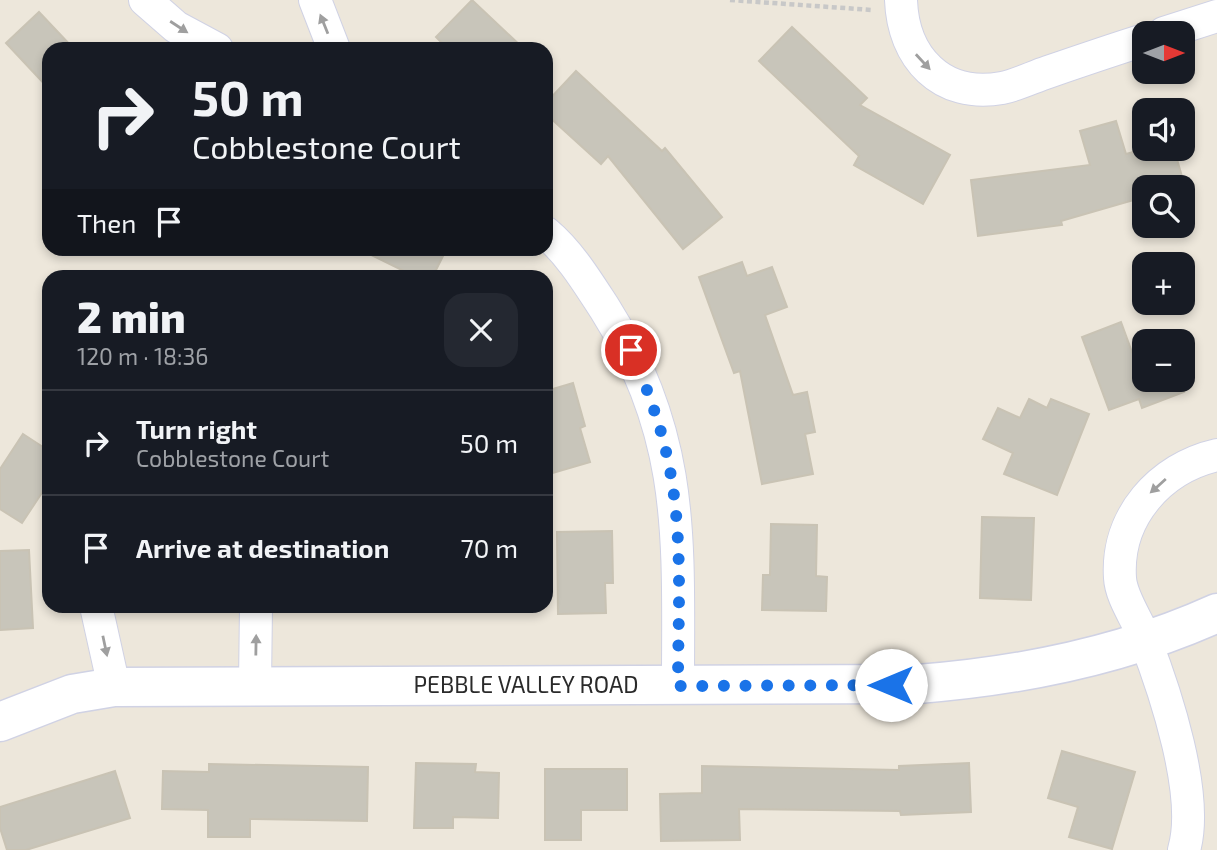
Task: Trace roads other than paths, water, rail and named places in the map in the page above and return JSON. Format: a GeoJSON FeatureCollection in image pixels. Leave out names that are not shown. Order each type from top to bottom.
{"type":"FeatureCollection","features":[{"type":"Feature","properties":{"kind":"street"},"geometry":{"type":"LineString","coordinates":[[145,0],[176,27],[204,42]]}},
{"type":"Feature","properties":{"kind":"street"},"geometry":{"type":"LineString","coordinates":[[315,0],[331,42]]}},
{"type":"Feature","properties":{"kind":"street"},"geometry":{"type":"LineString","coordinates":[[901,7],[907,40],[918,59],[948,82],[968,90],[1002,88],[1132,44]]}},
{"type":"Feature","properties":{"kind":"street"},"geometry":{"type":"LineString","coordinates":[[1195,23],[1217,16]]}},
{"type":"Feature","properties":{"kind":"street"},"geometry":{"type":"LineString","coordinates":[[553,241],[588,282],[631,350],[649,393],[664,444],[678,530],[678,686]]}},
{"type":"Feature","properties":{"kind":"street"},"geometry":{"type":"LineString","coordinates":[[1184,850],[1189,818],[1186,771],[1145,640],[1120,581],[1121,554],[1130,522],[1157,485],[1179,469],[1217,455]]}},
{"type":"Feature","properties":{"kind":"street"},"geometry":{"type":"LineString","coordinates":[[98,613],[114,687]]}},
{"type":"Feature","properties":{"kind":"street"},"geometry":{"type":"LineString","coordinates":[[255,685],[256,613]]}},
{"type":"Feature","properties":{"kind":"street","name":"PEBBLE VALLEY ROAD"},"geometry":{"type":"LineString","coordinates":[[0,722],[72,694],[114,687],[678,686],[918,684],[981,680],[1059,666],[1145,640],[1217,613]]}}]}
